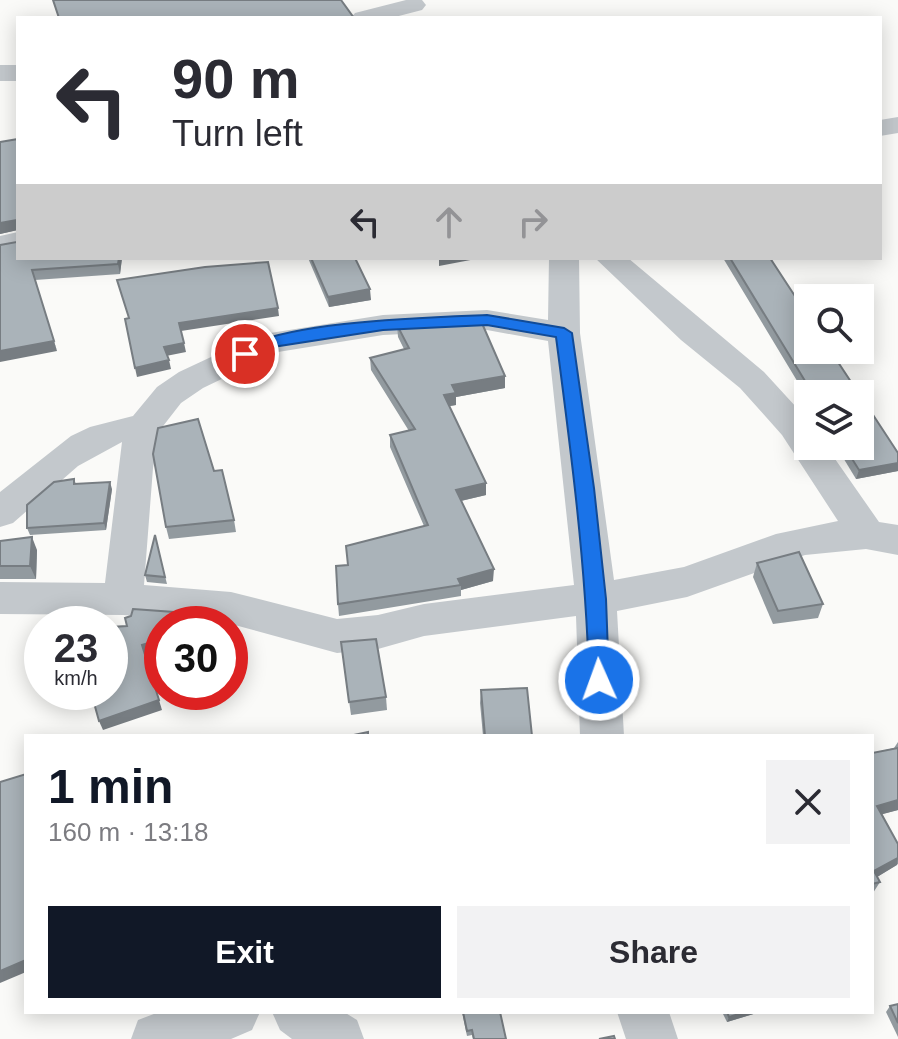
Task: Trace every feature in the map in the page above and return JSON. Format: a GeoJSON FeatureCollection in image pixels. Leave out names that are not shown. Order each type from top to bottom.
{"type":"FeatureCollection","features":[{"type":"Feature","properties":{"kind":"street"},"geometry":{"type":"LineString","coordinates":[[374,16],[416,8]]}},
{"type":"Feature","properties":{"kind":"street"},"geometry":{"type":"LineString","coordinates":[[564,260],[564,333],[596,599],[602,734]]}},
{"type":"Feature","properties":{"kind":"street"},"geometry":{"type":"LineString","coordinates":[[612,260],[693,333],[752,380],[794,426],[882,536]]}},
{"type":"Feature","properties":{"kind":"street"},"geometry":{"type":"LineString","coordinates":[[123,599],[135,468],[143,427],[169,395],[191,380],[270,343],[383,325],[487,320],[564,333]]}},
{"type":"Feature","properties":{"kind":"street"},"geometry":{"type":"LineString","coordinates":[[0,513],[73,452],[113,432],[143,427]]}},
{"type":"Feature","properties":{"kind":"street"},"geometry":{"type":"LineString","coordinates":[[0,598],[123,599],[231,608],[337,636],[378,632],[424,620],[596,599],[690,583],[791,543],[823,534],[882,536]]}},
{"type":"Feature","properties":{"kind":"street"},"geometry":{"type":"LineString","coordinates":[[157,1039],[228,1014]]}},
{"type":"Feature","properties":{"kind":"street"},"geometry":{"type":"LineString","coordinates":[[301,1014],[338,1039]]}},
{"type":"Feature","properties":{"kind":"street"},"geometry":{"type":"LineString","coordinates":[[644,1014],[652,1039]]}},
{"type":"Feature","properties":{"kind":"building"},"geometry":{"type":"Polygon","coordinates":[[[53,0],[341,0],[353,16],[58,16],[53,0]]]}},
{"type":"Feature","properties":{"kind":"building"},"geometry":{"type":"Polygon","coordinates":[[[16,139],[16,220],[0,223],[0,142],[16,139]]]}},
{"type":"Feature","properties":{"kind":"building"},"geometry":{"type":"Polygon","coordinates":[[[16,242],[16,260],[119,260],[118,264],[32,270],[54,341],[0,351],[0,245],[16,242]]]}},
{"type":"Feature","properties":{"kind":"building"},"geometry":{"type":"Polygon","coordinates":[[[312,260],[356,260],[370,289],[328,297],[312,260]]]}},
{"type":"Feature","properties":{"kind":"building"},"geometry":{"type":"Polygon","coordinates":[[[731,260],[771,260],[794,295],[794,363],[731,260]]]}},
{"type":"Feature","properties":{"kind":"building"},"geometry":{"type":"Polygon","coordinates":[[[268,262],[278,308],[179,323],[184,343],[164,347],[169,360],[135,368],[125,319],[129,318],[117,280],[205,267],[268,262]]]}},
{"type":"Feature","properties":{"kind":"building"},"geometry":{"type":"Polygon","coordinates":[[[481,321],[505,376],[452,385],[456,393],[444,395],[486,483],[456,490],[494,569],[458,579],[461,585],[338,604],[336,566],[348,565],[346,546],[428,525],[390,435],[415,429],[370,358],[409,348],[397,325],[481,321]]]}},
{"type":"Feature","properties":{"kind":"building"},"geometry":{"type":"Polygon","coordinates":[[[795,364],[839,364],[850,380],[804,380],[795,364]]]}},
{"type":"Feature","properties":{"kind":"building"},"geometry":{"type":"Polygon","coordinates":[[[874,416],[898,453],[898,463],[859,470],[853,460],[874,460],[874,416]]]}},
{"type":"Feature","properties":{"kind":"building"},"geometry":{"type":"Polygon","coordinates":[[[198,419],[214,471],[222,470],[234,520],[166,527],[153,454],[158,428],[198,419]]]}},
{"type":"Feature","properties":{"kind":"building"},"geometry":{"type":"Polygon","coordinates":[[[74,479],[74,484],[110,482],[104,523],[27,528],[27,505],[54,482],[74,479]]]}},
{"type":"Feature","properties":{"kind":"building"},"geometry":{"type":"Polygon","coordinates":[[[155,535],[165,577],[145,575],[155,535]]]}},
{"type":"Feature","properties":{"kind":"building"},"geometry":{"type":"Polygon","coordinates":[[[32,537],[30,566],[0,566],[0,541],[32,537]]]}},
{"type":"Feature","properties":{"kind":"building"},"geometry":{"type":"Polygon","coordinates":[[[799,552],[823,604],[778,611],[757,563],[799,552]]]}},
{"type":"Feature","properties":{"kind":"building"},"geometry":{"type":"Polygon","coordinates":[[[133,609],[144,610],[144,705],[99,721],[96,710],[128,710],[128,617],[133,609]]]}},
{"type":"Feature","properties":{"kind":"building"},"geometry":{"type":"Polygon","coordinates":[[[376,639],[386,697],[349,702],[341,642],[376,639]]]}},
{"type":"Feature","properties":{"kind":"building"},"geometry":{"type":"Polygon","coordinates":[[[527,688],[532,734],[485,734],[481,690],[527,688]]]}},
{"type":"Feature","properties":{"kind":"building"},"geometry":{"type":"Polygon","coordinates":[[[898,748],[898,800],[877,806],[898,844],[898,858],[874,871],[874,753],[898,748]]]}},
{"type":"Feature","properties":{"kind":"building"},"geometry":{"type":"Polygon","coordinates":[[[24,775],[24,961],[0,971],[0,782],[24,775]]]}},
{"type":"Feature","properties":{"kind":"building"},"geometry":{"type":"Polygon","coordinates":[[[898,1004],[898,1023],[890,1006],[898,1004]]]}},
{"type":"Feature","properties":{"kind":"building"},"geometry":{"type":"Polygon","coordinates":[[[463,1014],[500,1014],[506,1039],[474,1039],[472,1030],[467,1031],[463,1014]]]}},
{"type":"Feature","properties":{"kind":"route"},"geometry":{"type":"LineString","coordinates":[[245,354],[270,343],[383,325],[487,320],[564,333],[585,488],[596,599],[599,680]]}}]}
